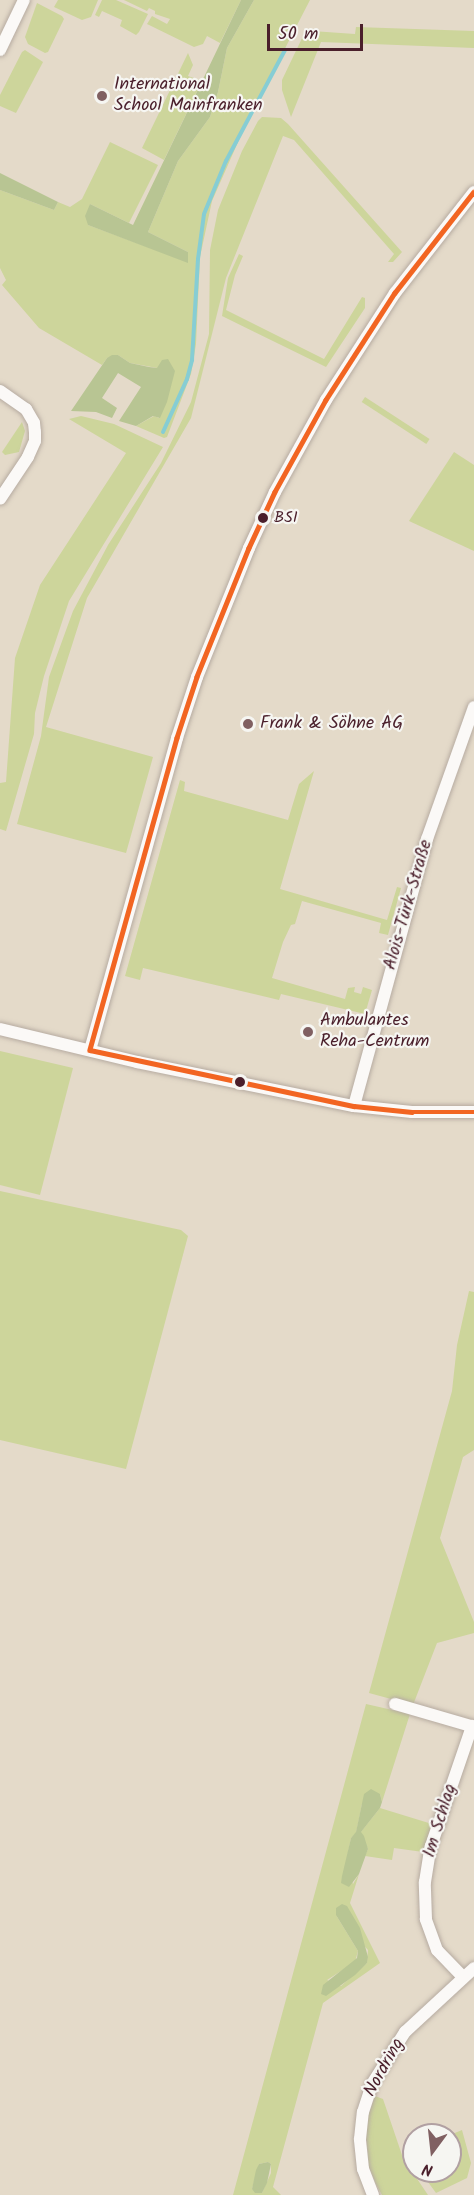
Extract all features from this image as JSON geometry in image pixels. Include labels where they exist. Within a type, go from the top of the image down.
[{"type":"street","points":[[0,50],[24,0]]},
{"type":"street","points":[[90,1050],[177,738],[201,666],[249,548],[301,442],[350,362],[418,261],[474,192]]},
{"type":"street","points":[[0,391],[31,415],[35,441],[28,457],[0,499]]},
{"type":"street","name":"Alois-Türk-Straße","points":[[354,1106],[427,839],[474,707]]},
{"type":"street","points":[[0,1029],[354,1106],[412,1112],[474,1112]]},
{"type":"street","points":[[395,1704],[473,1727]]},
{"type":"street","name":"Im Schlag","points":[[463,1977],[437,1950],[426,1919],[425,1882],[431,1846],[473,1727]]},
{"type":"street","name":"Nordring","points":[[373,2195],[363,2169],[360,2139],[363,2112],[372,2084],[405,2032],[474,1968]]},
{"type":"green space","points":[[58,0],[98,0],[91,17],[82,20],[54,7]]},
{"type":"green space","points":[[102,0],[116,0],[148,14],[139,32],[136,35],[120,26],[122,20],[102,11],[99,17],[95,15]]},
{"type":"green space","points":[[124,0],[241,0],[220,43],[207,36],[203,44],[194,47],[147,24],[152,16],[167,24],[170,19],[155,14],[155,11],[149,8],[147,11]]},
{"type":"green space","points":[[241,0],[254,0],[227,48],[210,117],[178,161],[148,232],[188,252],[188,263],[88,225],[85,216],[90,204],[133,225]]},
{"type":"green space","points":[[254,0],[310,0],[246,124],[212,201],[200,257],[196,344],[191,374],[167,437],[164,438],[136,426],[154,416],[159,418],[157,368],[130,363],[118,355],[107,358],[102,365],[39,328],[2,285],[6,280],[0,268],[0,190],[54,210],[58,202],[70,207],[82,199],[110,142],[158,165],[129,223],[90,204],[88,225],[188,262],[188,252],[148,232],[178,161],[210,117],[227,48]]},
{"type":"green space","points":[[37,3],[64,19],[48,52],[45,53],[28,44],[25,37]]},
{"type":"green space","points":[[356,27],[474,31],[474,48],[321,42],[291,117],[282,90],[282,80],[304,34],[312,31],[355,34]]},
{"type":"green space","points":[[25,50],[43,62],[16,113],[0,106],[0,95]]},
{"type":"green space","points":[[188,53],[193,65],[188,76],[202,81],[164,160],[142,148]]},
{"type":"green space","points":[[262,117],[281,118],[288,124],[402,252],[393,262],[388,262],[394,254],[294,140],[283,136],[226,278],[191,418],[87,598],[46,727],[153,757],[126,853],[17,824],[41,736],[49,677],[73,611],[108,545],[161,463],[191,402],[209,334],[210,250],[218,210],[242,151]]},
{"type":"green space","points":[[0,173],[58,202],[54,210],[0,190]]},
{"type":"green space","points":[[239,254],[243,256],[235,275],[226,310],[324,359],[362,297],[365,298],[365,308],[326,367],[222,316],[228,278]]},
{"type":"green space","points":[[118,355],[130,363],[157,368],[162,360],[168,359],[175,371],[167,402],[160,418],[153,416],[136,426],[119,421],[141,387],[118,373],[102,398],[117,408],[112,418],[96,412],[71,411],[107,358]]},
{"type":"green space","points":[[365,397],[430,439],[426,444],[362,402]]},
{"type":"green space","points":[[81,416],[114,424],[163,447],[69,601],[44,676],[35,713],[34,734],[6,831],[0,829],[0,783],[6,782],[15,658],[40,585],[126,453],[69,419]]},
{"type":"green space","points":[[22,422],[25,431],[19,452],[5,455],[2,452]]},
{"type":"green space","points":[[454,452],[474,465],[474,551],[409,521]]},
{"type":"green space","points":[[314,771],[280,889],[387,920],[397,887],[401,888],[388,935],[379,933],[381,923],[302,901],[295,924],[291,925],[283,942],[272,978],[345,999],[348,988],[355,987],[354,992],[361,994],[363,987],[372,990],[365,1014],[281,994],[279,1000],[143,968],[140,980],[125,976],[180,780],[185,782],[184,791],[288,820],[299,784]]},
{"type":"green space","points":[[0,1051],[73,1068],[40,1195],[0,1185]]},
{"type":"green space","points":[[0,1191],[181,1230],[188,1236],[126,1469],[0,1440]]},
{"type":"green space","points":[[469,1291],[474,1292],[474,1450],[463,1457],[440,1538],[474,1622],[474,1633],[437,1643],[413,1705],[369,1693],[452,1391],[457,1345]]},
{"type":"green space","points":[[366,1704],[410,1714],[382,1802],[380,1794],[362,1804],[356,1833],[351,1838],[346,1862],[353,1884],[359,1874],[350,1903],[380,1963],[323,2003],[273,2187],[281,2195],[233,2195]],"holes":[[[336,1915],[368,1950],[367,1963],[341,1986],[327,1980],[355,1962],[358,1951]],[[268,2162],[271,2164],[271,2173],[262,2193],[252,2189],[259,2164]]]},
{"type":"green space","points":[[371,1789],[380,1794],[382,1802],[380,1808],[361,1832],[368,1849],[359,1874],[349,1887],[341,1883],[342,1876],[351,1838],[356,1832],[364,1794]]},
{"type":"green space","points":[[380,1808],[432,1824],[423,1852],[394,1848],[392,1860],[365,1856],[368,1849],[360,1833]]},
{"type":"green space","points":[[342,1904],[347,1906],[360,1928],[368,1957],[367,1963],[355,1975],[326,1996],[321,1994],[323,1985],[357,1958],[358,1951],[336,1915],[336,1908]]},
{"type":"green space","points":[[375,2096],[383,2099],[402,2155],[402,2183],[420,2183],[428,2195],[382,2195],[369,2167],[367,2119]]},
{"type":"green space","points":[[462,2130],[471,2163],[467,2178],[462,2180]]},
{"type":"green space","points":[[268,2162],[271,2164],[267,2183],[262,2193],[255,2193],[252,2189],[256,2170],[259,2164]]},
{"type":"green space","points":[[429,2183],[457,2183],[436,2193]]},
{"type":"waterway","points":[[163,432],[187,379],[192,360],[198,259],[204,214],[226,161],[285,50]]},
{"type":"transit line","points":[[474,192],[395,293],[326,400],[275,492],[249,548],[197,677],[177,738],[90,1050],[354,1106],[412,1112],[474,1112]]},
{"type":"place","name":"International School Mainfranken","points":[[102,96]]},
{"type":"place","name":"BSI","points":[[263,518]]},
{"type":"place","name":"Frank & Söhne AG","points":[[248,724]]},
{"type":"place","name":"Ambulantes Reha-Centrum","points":[[308,1032]]}]
